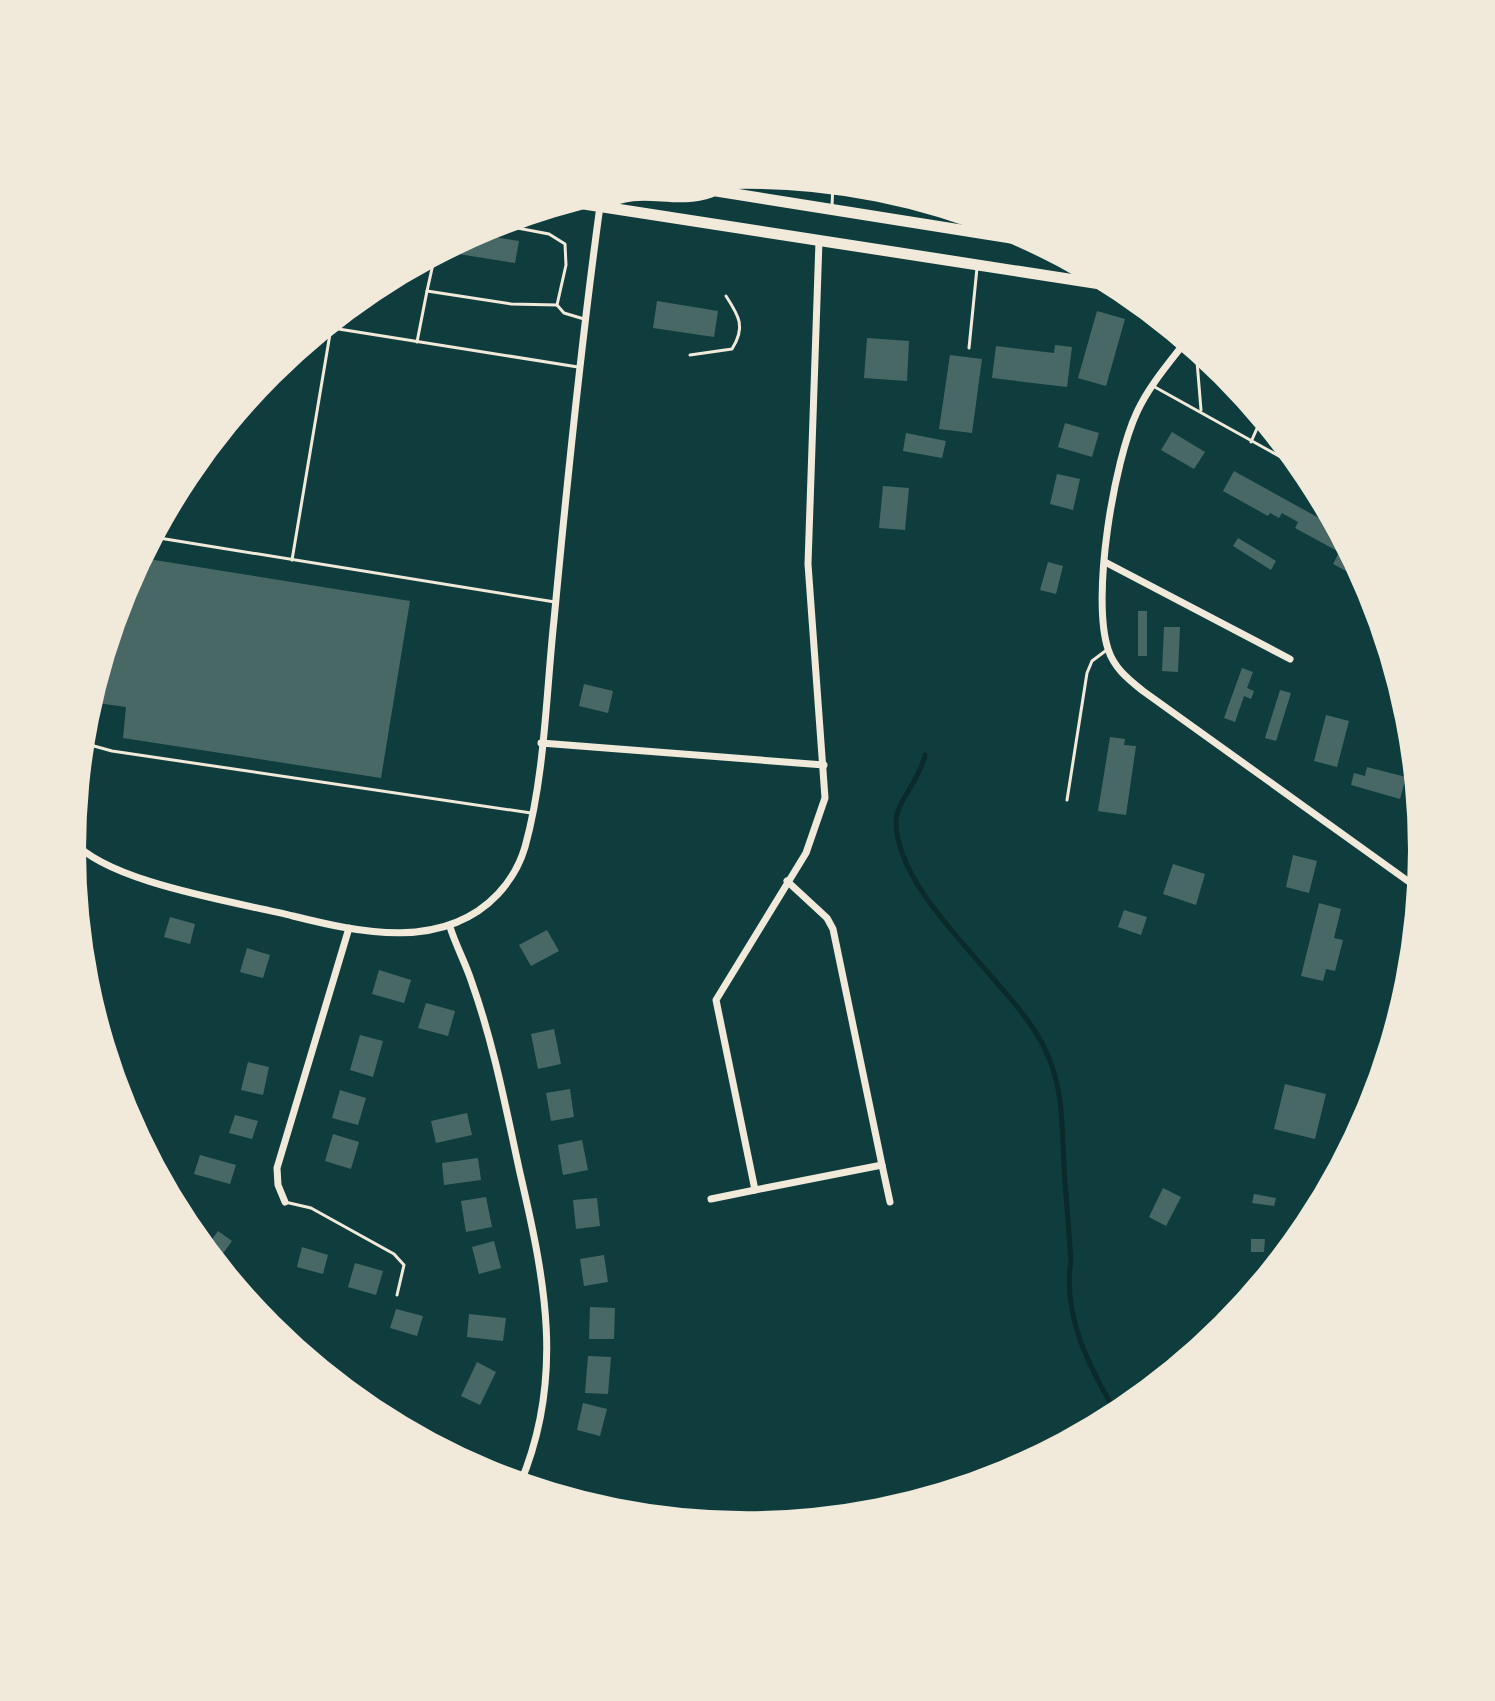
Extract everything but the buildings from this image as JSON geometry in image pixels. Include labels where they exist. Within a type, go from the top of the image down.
[{"type":"main road","points":[[708,190],[989,235]]},
{"type":"main road","points":[[658,195],[690,197],[715,191]]},
{"type":"main road","points":[[601,206],[1083,281]]},
{"type":"street","points":[[86,853],[123,873],[349,928],[418,933],[450,927],[489,902],[513,874],[525,848],[541,743],[578,367],[600,206]]},
{"type":"street","points":[[755,1190],[716,1000],[806,853],[823,812],[824,765],[808,564],[819,241]]},
{"type":"street","points":[[1180,350],[1137,412],[1116,476],[1105,562],[1105,634],[1114,664],[1143,691],[1408,881]]},
{"type":"street","points":[[1105,562],[1290,659]]},
{"type":"street","points":[[541,743],[824,765]]},
{"type":"street","points":[[787,881],[827,918],[833,929],[890,1202]]},
{"type":"street","points":[[450,927],[472,983],[498,1073],[535,1233],[547,1305],[548,1363],[523,1473]]},
{"type":"street","points":[[285,1202],[278,1185],[277,1168],[349,928]]},
{"type":"street","points":[[711,1199],[882,1165]]},
{"type":"lane","points":[[737,189],[737,195]]},
{"type":"lane","points":[[832,210],[833,195]]},
{"type":"lane","points":[[522,229],[558,238],[565,244],[566,265],[557,305]]},
{"type":"lane","points":[[969,348],[978,264]]},
{"type":"lane","points":[[417,342],[432,270]]},
{"type":"lane","points":[[427,291],[511,304],[557,305],[564,313],[584,319]]},
{"type":"lane","points":[[690,355],[732,349],[740,336],[741,321],[726,296]]},
{"type":"lane","points":[[342,328],[578,367]]},
{"type":"lane","points":[[292,560],[327,341]]},
{"type":"lane","points":[[1197,366],[1201,410]]},
{"type":"lane","points":[[1153,386],[1201,410],[1278,456]]},
{"type":"lane","points":[[1251,442],[1257,429]]},
{"type":"lane","points":[[165,539],[555,602]]},
{"type":"lane","points":[[1067,800],[1087,673],[1092,661],[1108,649]]},
{"type":"lane","points":[[95,746],[531,813]]},
{"type":"lane","points":[[285,1202],[311,1208],[394,1254],[404,1265],[397,1295]]},
{"type":"waterway","points":[[925,755],[897,814],[901,851],[915,881],[935,910],[1029,1023],[1052,1065],[1060,1098],[1071,1260],[1069,1281],[1074,1321],[1088,1360],[1111,1404]]}]
